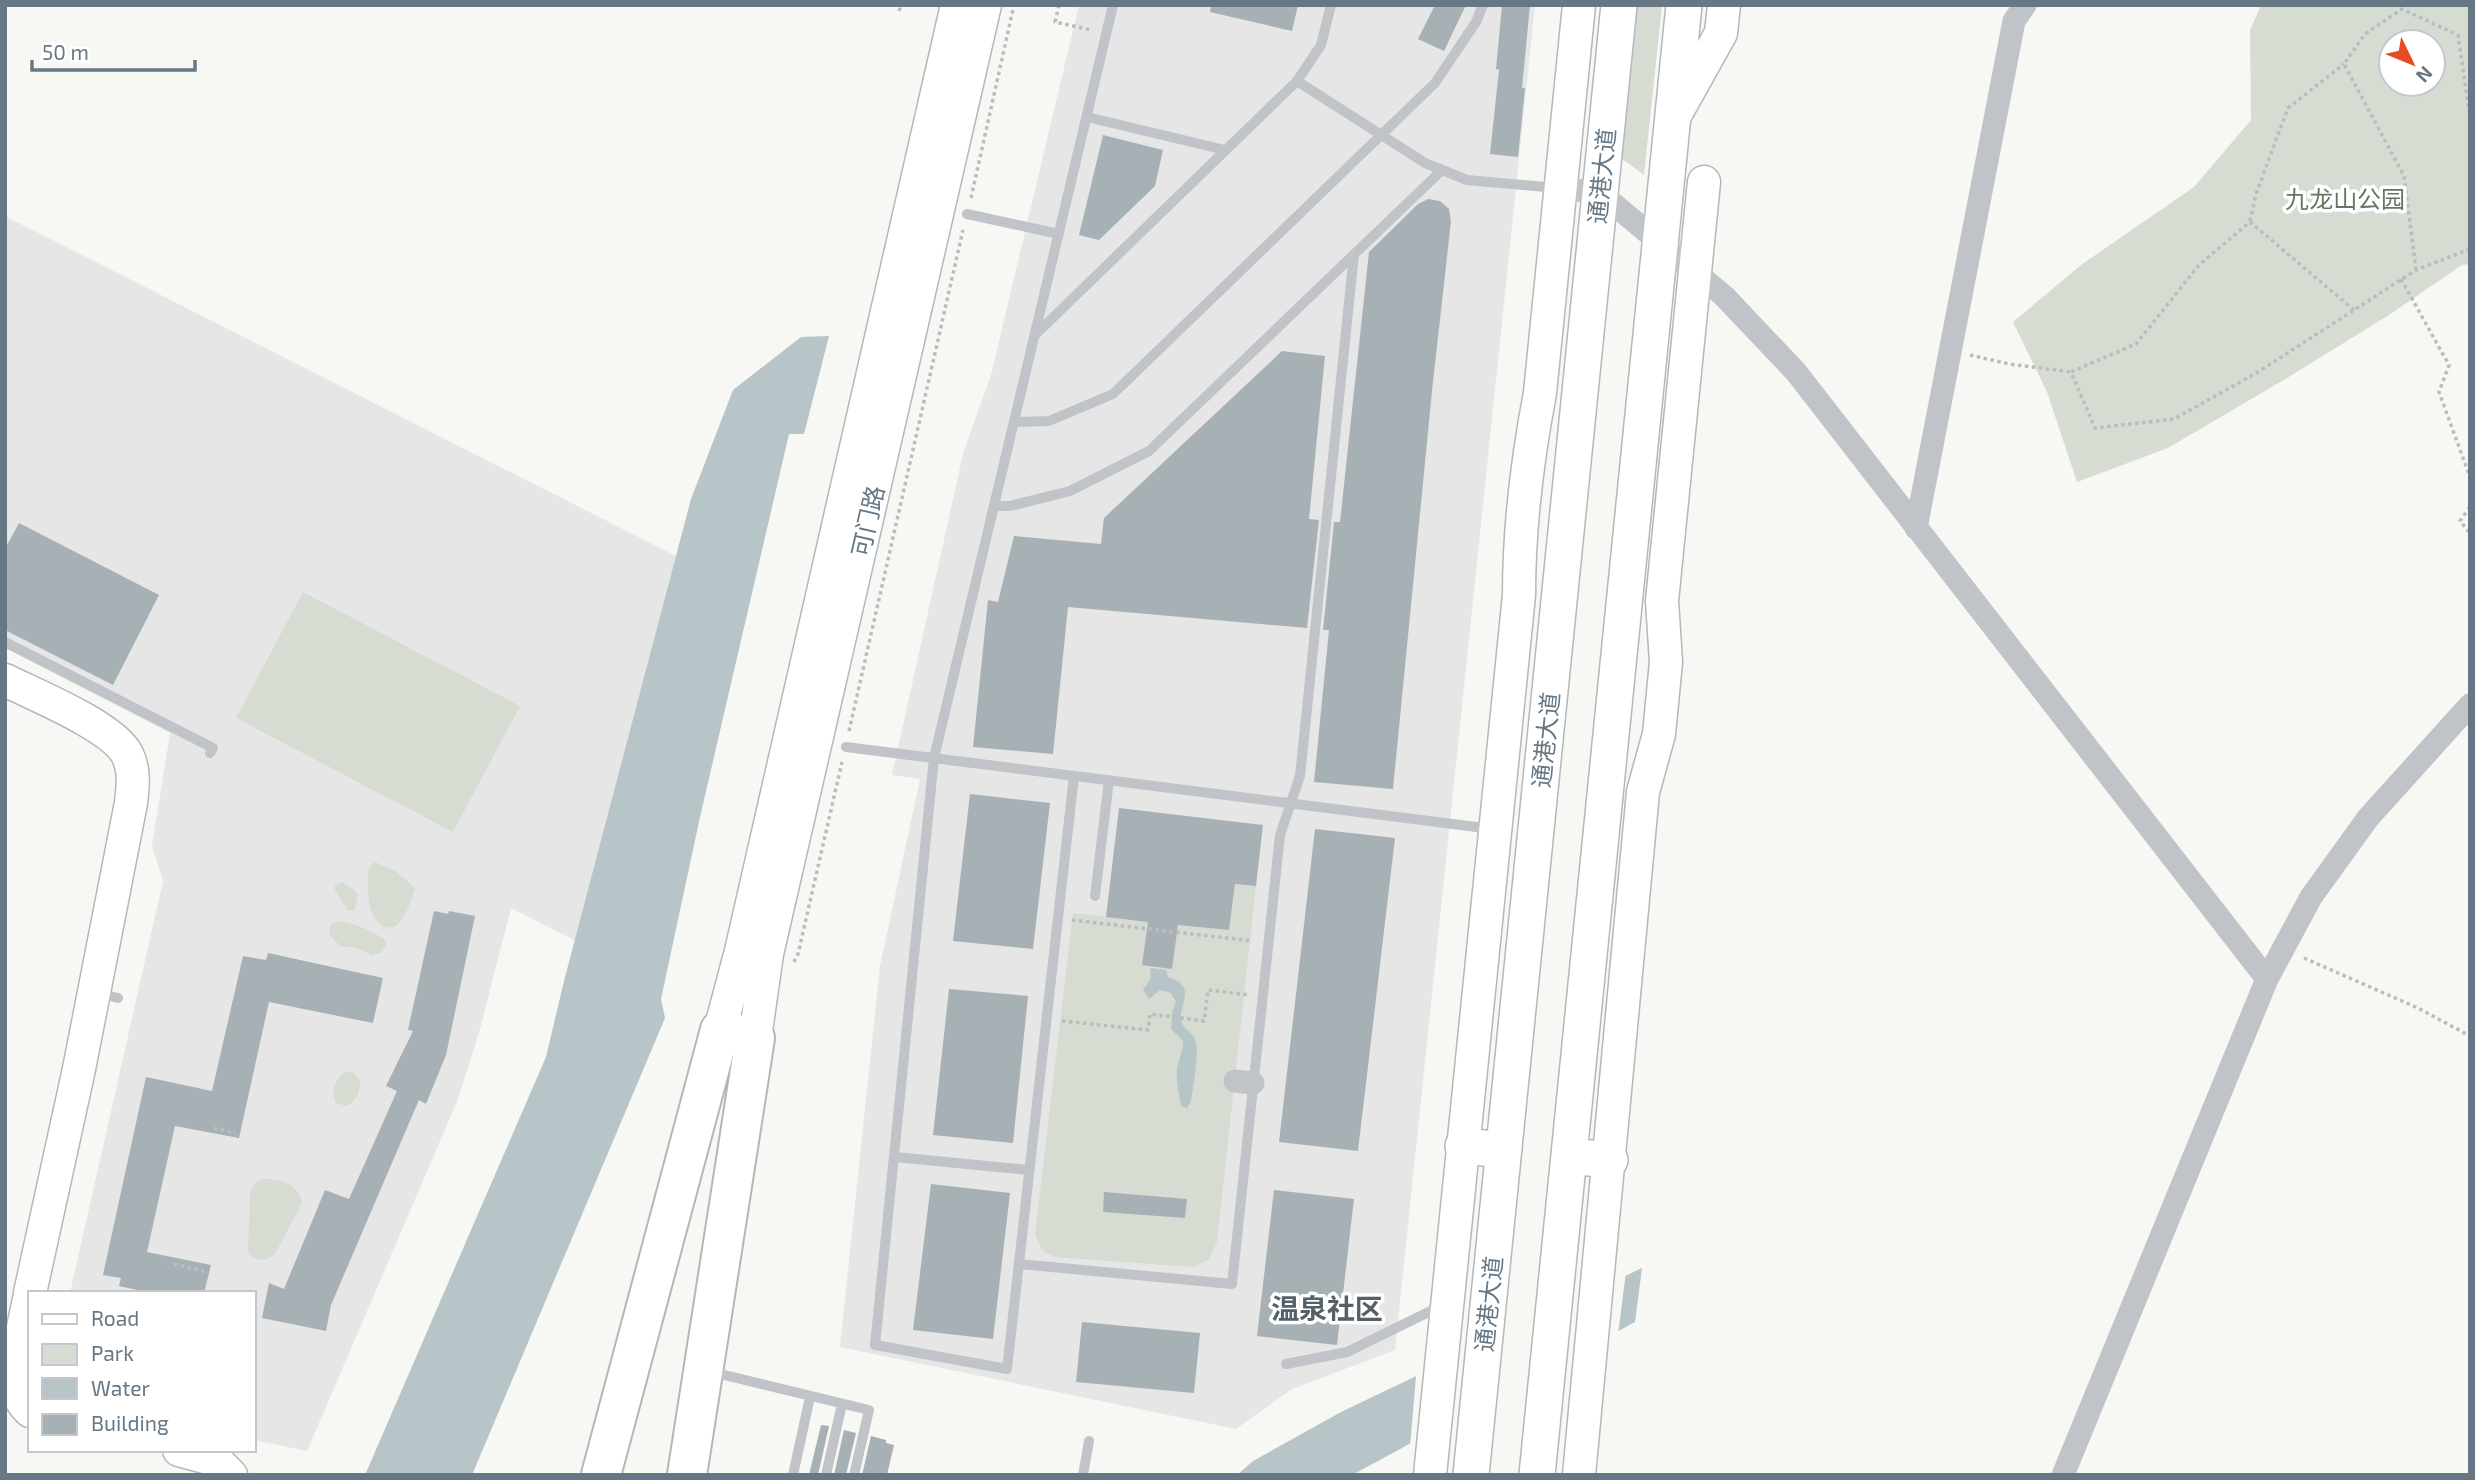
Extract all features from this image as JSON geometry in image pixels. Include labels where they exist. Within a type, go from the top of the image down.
[{"type":"highway","points":[[687,1475],[702,1369],[737,1034]]},
{"type":"highway","points":[[601,1475],[737,1034]]},
{"type":"main road","name":"通港大道","points":[[1471,1475],[1619,5]]},
{"type":"main road","points":[[1537,1475],[1684,5]]},
{"type":"main road","points":[[1463,1146],[1504,1150]]},
{"type":"main road","points":[[1569,1156],[1609,1160]]},
{"type":"street","name":"可门路","points":[[737,1034],[744,937],[957,5]]},
{"type":"street","name":"可门路","points":[[737,1034],[767,954],[985,5]]},
{"type":"street","points":[[1430,1475],[1519,595],[1519,539],[1529,450],[1540,393],[1579,5]]},
{"type":"street","points":[[1672,121],[1721,33],[1724,5]]},
{"type":"street","points":[[1916,528],[2014,21],[2025,5]]},
{"type":"street","points":[[1578,1475],[1643,792],[1659,734],[1666,662],[1662,601],[1704,182]]},
{"type":"street","points":[[1560,189],[1599,192],[1724,296],[1796,372],[2267,979]]},
{"type":"street","points":[[5,680],[101,729],[120,744],[131,764],[133,775],[106,995],[31,1291]]},
{"type":"street","points":[[2063,1475],[2267,979],[2311,897],[2368,818],[2470,705]]},
{"type":"street","points":[[28,1303],[14,1368],[16,1389],[20,1400],[28,1409]]},
{"type":"street","points":[[186,1452],[216,1460],[231,1475]]},
{"type":"lane","points":[[1074,776],[1007,1369],[875,1345],[934,758],[1113,5]]},
{"type":"lane","points":[[1035,336],[1297,81],[1321,45],[1331,5]]},
{"type":"lane","points":[[1014,422],[1049,421],[1114,394],[1435,83],[1476,22],[1483,5]]},
{"type":"lane","points":[[1297,81],[1441,171],[1467,180],[1560,189]]},
{"type":"lane","points":[[1087,117],[1225,150]]},
{"type":"lane","points":[[994,506],[1010,506],[1070,491],[1149,451],[1441,171]]},
{"type":"lane","points":[[967,214],[1059,234]]},
{"type":"lane","points":[[1019,1264],[1232,1284],[1244,1082],[1263,996],[1280,835],[1300,776],[1354,254]]},
{"type":"lane","points":[[5,642],[213,748],[210,753]]},
{"type":"lane","points":[[846,747],[1496,830]]},
{"type":"lane","points":[[1095,896],[1109,780]]},
{"type":"lane","points":[[895,1157],[1029,1170]]},
{"type":"lane","points":[[1286,1364],[1347,1352],[1448,1303]]},
{"type":"lane","points":[[702,1369],[869,1410],[854,1475]]},
{"type":"lane","points":[[793,1475],[810,1397]]},
{"type":"lane","points":[[826,1475],[842,1404]]},
{"type":"lane","points":[[1083,1475],[1089,1441]]},
{"type":"path","points":[[899,11],[901,5]]},
{"type":"path","points":[[1059,5],[1055,22],[1107,33]]},
{"type":"path","points":[[1950,351],[2008,364],[2071,372],[2136,344],[2199,265],[2250,222],[2256,194],[2288,108],[2344,64],[2365,34],[2402,9],[2458,35],[2470,117]]},
{"type":"path","points":[[2344,64],[2404,176],[2416,270]]},
{"type":"path","points":[[2250,222],[2354,310]]},
{"type":"path","points":[[2071,372],[2095,428],[2174,419],[2258,372],[2416,270],[2470,249]]},
{"type":"path","points":[[2401,279],[2449,365],[2439,392],[2470,477]]},
{"type":"path","points":[[2470,507],[2460,521],[2470,534]]},
{"type":"path","points":[[1058,919],[1269,943]]},
{"type":"path","points":[[2283,949],[2418,1008],[2470,1036]]},
{"type":"path","points":[[1046,1019],[1148,1030],[1150,1014],[1204,1021],[1208,990],[1263,996]]},
{"type":"path","points":[[214,1128],[235,1133]]},
{"type":"path","points":[[174,1264],[204,1271]]},
{"type":"shaded area","points":[[1079,5],[1535,5],[1395,1350],[1292,1389],[1236,1429],[840,1347],[880,966],[920,779],[892,775],[963,454],[991,375]]},
{"type":"shaded area","points":[[5,216],[676,556],[576,941],[511,908],[480,1029],[458,1099],[307,1451],[256,1440],[256,1291],[70,1291],[163,881],[152,846],[170,733],[5,648]]},
{"type":"green space","points":[[1637,5],[1662,5],[1644,175],[1621,158]]},
{"type":"green space","name":"九龙山公园","points":[[2261,5],[2470,5],[2470,264],[2462,265],[2389,315],[2168,448],[2077,482],[2047,392],[2013,322],[2081,265],[2194,187],[2251,120],[2250,30]]},
{"type":"green space","points":[[303,592],[520,706],[453,832],[236,718]]},
{"type":"green space","points":[[375,862],[395,871],[415,888],[404,917],[389,928],[377,921],[370,908],[368,869]]},
{"type":"green space","points":[[342,882],[358,895],[355,910],[348,911],[335,890],[335,885]]},
{"type":"green space","points":[[1235,884],[1256,886],[1217,1242],[1209,1259],[1193,1267],[1054,1257],[1041,1249],[1035,1234],[1073,913],[1229,930]]},
{"type":"green space","points":[[340,921],[365,928],[382,938],[387,942],[382,952],[372,955],[357,948],[340,946],[329,934],[331,924]]},
{"type":"green space","points":[[344,1072],[353,1072],[360,1080],[358,1095],[346,1106],[336,1103],[333,1094],[336,1083]]},
{"type":"green space","points":[[261,1179],[288,1184],[297,1191],[302,1203],[275,1254],[265,1260],[253,1258],[248,1252],[250,1193]]},
{"type":"water","points":[[829,336],[804,434],[789,434],[700,817],[661,999],[665,1018],[472,1475],[365,1475],[546,1057],[691,499],[733,390],[801,337]]},
{"type":"water","points":[[1150,968],[1166,970],[1168,977],[1178,981],[1185,991],[1182,1023],[1194,1038],[1197,1053],[1191,1101],[1187,1108],[1181,1106],[1177,1079],[1183,1041],[1171,1029],[1176,1002],[1171,993],[1160,990],[1149,999],[1143,990],[1151,978]]},
{"type":"water","points":[[1642,1268],[1635,1322],[1352,1475],[1237,1475],[1253,1461],[1341,1412]]},
{"type":"pier","points":[[1626,1272],[1618,1335],[1410,1447],[1416,1376],[1507,1328]]},
{"type":"building","points":[[1211,5],[1298,5],[1292,31],[1210,12]]},
{"type":"building","points":[[1435,5],[1466,5],[1444,51],[1418,39]]},
{"type":"building","points":[[1502,5],[1530,5],[1518,157],[1490,154],[1499,70],[1496,69]]},
{"type":"building","points":[[1103,135],[1163,150],[1155,186],[1099,240],[1079,235]]},
{"type":"building","points":[[1428,199],[1440,201],[1449,209],[1451,221],[1393,789],[1314,782],[1329,630],[1323,630],[1334,522],[1340,522],[1369,252],[1418,204]]},
{"type":"building","points":[[1282,351],[1325,356],[1309,519],[1319,520],[1307,628],[1068,607],[1053,754],[973,747],[988,600],[998,602],[1014,536],[1101,544],[1104,518]]},
{"type":"building","points":[[19,523],[159,595],[113,685],[5,630],[5,549]]},
{"type":"building","points":[[970,794],[1050,803],[1033,949],[953,941]]},
{"type":"building","points":[[1119,808],[1263,825],[1256,886],[1235,884],[1229,930],[1178,925],[1172,969],[1142,965],[1148,922],[1106,917]]},
{"type":"building","points":[[1315,829],[1395,838],[1358,1151],[1279,1142]]},
{"type":"building","points":[[434,911],[475,916],[446,1055],[426,1104],[419,1100],[331,1305],[326,1331],[262,1318],[269,1283],[284,1289],[325,1190],[349,1199],[397,1091],[386,1086],[413,1031],[408,1030]]},
{"type":"building","points":[[268,953],[383,978],[373,1023],[269,1002],[239,1138],[175,1126],[147,1252],[211,1265],[204,1291],[142,1291],[119,1286],[121,1278],[103,1275],[146,1077],[212,1091],[243,956],[266,960]]},
{"type":"building","points":[[949,989],[1028,996],[1013,1143],[933,1135]]},
{"type":"building","points":[[931,1184],[1010,1193],[993,1339],[913,1330]]},
{"type":"building","points":[[1274,1190],[1354,1199],[1337,1345],[1257,1336]]},
{"type":"building","points":[[1104,1192],[1187,1199],[1185,1218],[1103,1212]]},
{"type":"building","points":[[1082,1322],[1200,1333],[1194,1393],[1076,1382]]},
{"type":"building","points":[[821,1425],[829,1426],[818,1475],[809,1475]]},
{"type":"building","points":[[844,1430],[856,1433],[846,1475],[834,1475]]},
{"type":"building","points":[[871,1436],[894,1445],[887,1475],[862,1475]]},
{"type":"district","name":"温泉社区","points":[[1327,1308]]}]
